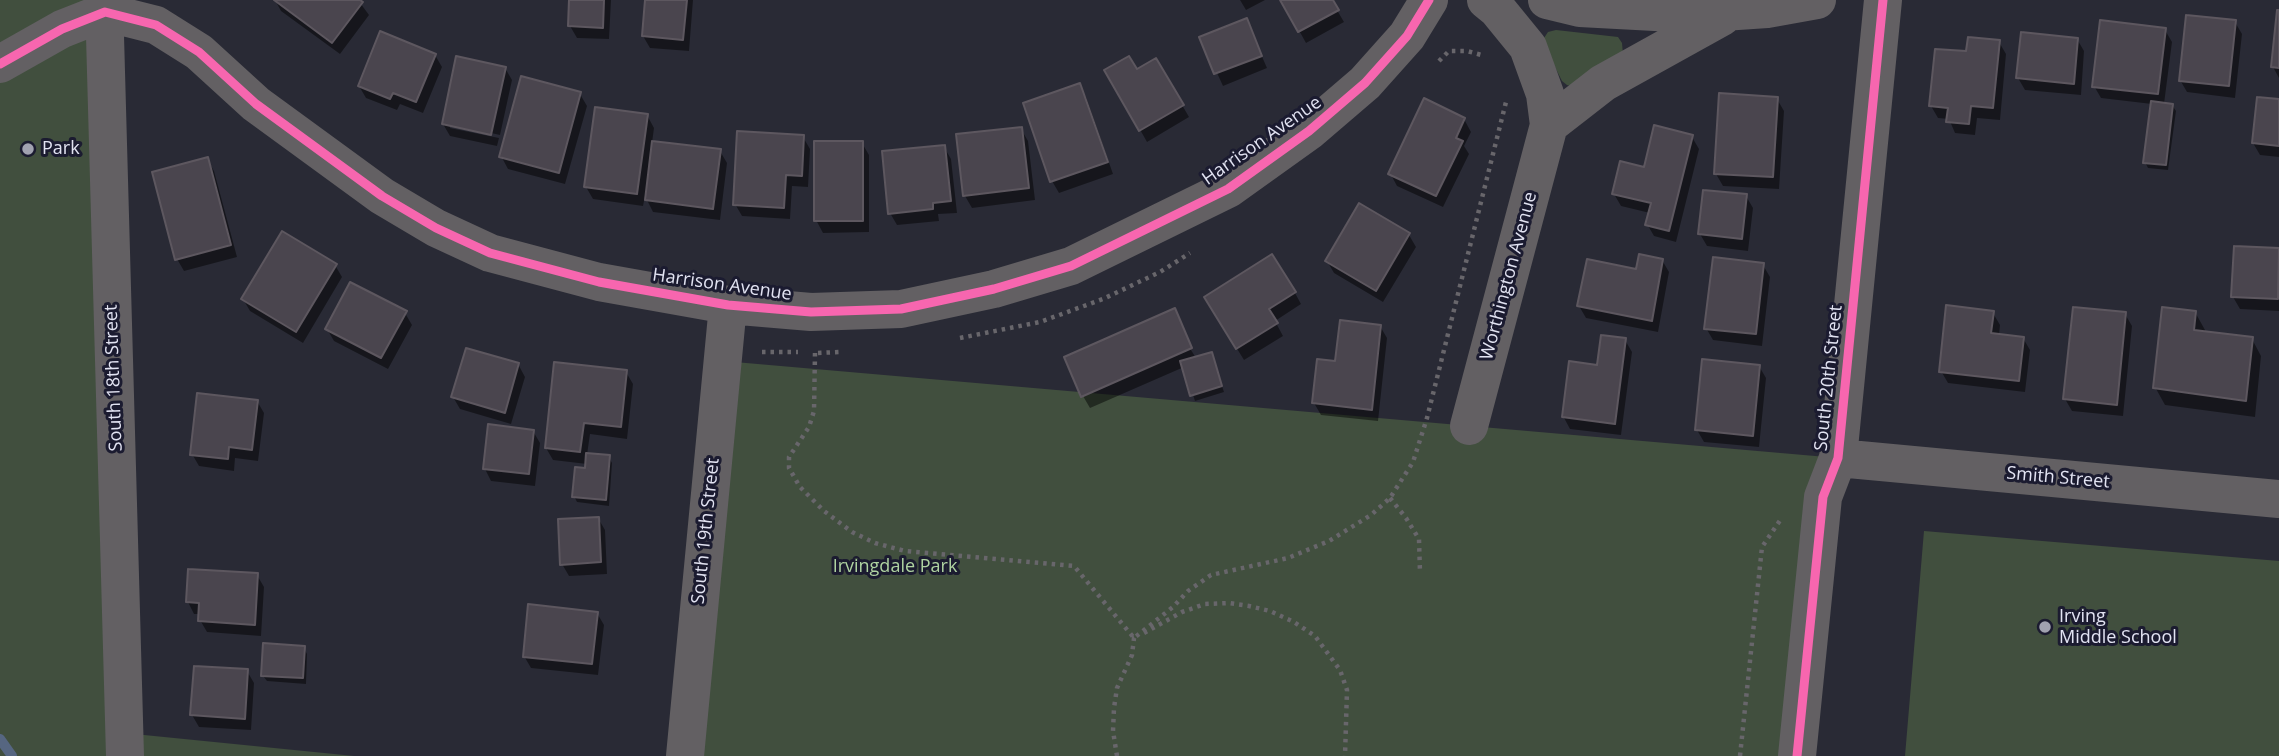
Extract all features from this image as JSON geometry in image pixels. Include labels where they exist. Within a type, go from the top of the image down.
[{"type":"street","name":"Harrison Avenue","points":[[104,6],[156,25],[200,52],[256,104],[382,196],[436,228],[490,253],[587,279],[728,305],[811,312],[901,309],[993,289],[1071,266],[1228,189],[1309,131],[1365,83],[1407,36],[1429,0]]},
{"type":"street","name":"Worthington Avenue","points":[[1469,426],[1549,125],[1545,94],[1528,47],[1497,9],[1486,0]]},
{"type":"street","points":[[1547,0],[1580,8],[1693,14],[1767,9],[1817,0]]},
{"type":"street","name":"South 20th Street","points":[[1797,756],[1823,497],[1838,458],[1883,0]]},
{"type":"street","points":[[0,64],[104,6]]},
{"type":"street","name":"South 18th Street","points":[[104,6],[125,756]]},
{"type":"street","points":[[1549,125],[1603,83],[1732,11]]},
{"type":"street","name":"South 19th Street","points":[[685,756],[728,305]]},
{"type":"street","name":"Smith Street","points":[[1838,458],[2279,499]]},
{"type":"path","points":[[1449,51],[1466,51],[1490,58]]},
{"type":"path","points":[[1117,756],[1113,731],[1114,708],[1117,688],[1132,655],[1134,638],[1173,607],[1188,591],[1211,575],[1289,558],[1329,541],[1371,514],[1390,498],[1413,462],[1427,418],[1507,97]]},
{"type":"path","points":[[815,353],[814,411],[809,428],[789,457],[789,468],[800,487],[824,511],[852,532],[875,543],[905,551],[1074,566],[1134,638]]},
{"type":"path","points":[[1390,498],[1419,539],[1420,573]]},
{"type":"path","points":[[1740,756],[1762,548],[1783,516]]},
{"type":"path","points":[[1134,638],[1182,612],[1205,604],[1249,606],[1270,611],[1294,622],[1315,636],[1340,670],[1347,690],[1345,756]]},
{"type":"green space","points":[[0,0],[104,0],[124,733],[354,756],[0,756]]},
{"type":"green space","points":[[1556,30],[1618,37],[1622,43],[1623,55],[1575,87],[1567,85],[1562,81],[1542,41],[1548,32]]},
{"type":"green space","name":"Irvingdale Park","points":[[723,361],[1838,458],[1797,756],[685,756]]},
{"type":"green space","points":[[1924,531],[2279,561],[2279,756],[1905,756]]},
{"type":"building","points":[[274,0],[360,0],[363,2],[332,43]]},
{"type":"building","points":[[569,0],[604,0],[603,28],[568,26]]},
{"type":"building","points":[[645,0],[687,0],[683,40],[642,36]]},
{"type":"building","points":[[1280,0],[1333,0],[1339,10],[1298,32]]},
{"type":"building","points":[[2279,10],[2279,68],[2271,67]]},
{"type":"building","points":[[2186,15],[2236,20],[2229,86],[2179,81]]},
{"type":"building","points":[[1247,18],[1262,56],[1214,74],[1199,37]]},
{"type":"building","points":[[2100,20],[2166,28],[2158,94],[2092,87]]},
{"type":"building","points":[[380,31],[436,54],[416,102],[393,93],[390,99],[358,86]]},
{"type":"building","points":[[2021,32],[2078,38],[2074,84],[2016,78]]},
{"type":"building","points":[[1968,37],[2000,40],[1993,108],[1971,106],[1969,124],[1946,122],[1948,108],[1929,106],[1935,49],[1966,51]]},
{"type":"building","points":[[456,56],[506,67],[491,135],[442,124]]},
{"type":"building","points":[[1129,56],[1137,69],[1156,58],[1184,105],[1139,131],[1104,70]]},
{"type":"building","points":[[521,76],[581,92],[559,173],[499,157]]},
{"type":"building","points":[[1080,83],[1108,162],[1050,182],[1023,103]]},
{"type":"building","points":[[1719,93],[1778,97],[1773,177],[1714,174]]},
{"type":"building","points":[[2257,97],[2279,99],[2279,146],[2252,143]]},
{"type":"building","points":[[1424,98],[1465,118],[1456,138],[1463,141],[1436,196],[1388,174]]},
{"type":"building","points":[[2151,101],[2173,104],[2166,165],[2143,163]]},
{"type":"building","points":[[595,107],[648,114],[637,194],[584,187]]},
{"type":"building","points":[[1654,125],[1693,135],[1669,231],[1645,225],[1651,203],[1612,194],[1620,161],[1644,167]]},
{"type":"building","points":[[1022,127],[1029,188],[963,196],[956,134]]},
{"type":"building","points":[[737,131],[804,135],[802,176],[786,175],[784,208],[733,205]]},
{"type":"building","points":[[652,141],[721,149],[713,209],[645,200]]},
{"type":"building","points":[[814,141],[863,141],[863,221],[814,221]]},
{"type":"building","points":[[945,145],[951,201],[933,203],[933,209],[888,214],[882,151]]},
{"type":"building","points":[[208,157],[231,245],[175,260],[152,172]]},
{"type":"building","points":[[1703,190],[1747,194],[1742,239],[1698,234]]},
{"type":"building","points":[[1359,203],[1410,233],[1376,291],[1325,261]]},
{"type":"building","points":[[282,231],[337,264],[296,332],[241,299]]},
{"type":"building","points":[[2234,246],[2279,248],[2278,299],[2231,297]]},
{"type":"building","points":[[1272,254],[1296,292],[1269,309],[1278,323],[1236,349],[1204,297]]},
{"type":"building","points":[[1639,254],[1663,259],[1652,321],[1577,306],[1587,259],[1636,269]]},
{"type":"building","points":[[1713,257],[1764,263],[1756,334],[1704,329]]},
{"type":"building","points":[[350,282],[407,311],[381,358],[325,329]]},
{"type":"building","points":[[1946,305],[1994,311],[1991,333],[2024,337],[2019,381],[1939,372]]},
{"type":"building","points":[[2073,307],[2126,312],[2117,405],[2063,399]]},
{"type":"building","points":[[2162,307],[2196,311],[2194,330],[2253,337],[2246,401],[2153,388]]},
{"type":"building","points":[[1175,308],[1192,348],[1081,397],[1064,357]]},
{"type":"building","points":[[1340,320],[1381,325],[1372,410],[1312,403],[1317,359],[1335,361]]},
{"type":"building","points":[[1601,335],[1626,338],[1615,424],[1562,417],[1569,361],[1597,365]]},
{"type":"building","points":[[466,348],[519,363],[505,413],[451,397]]},
{"type":"building","points":[[1212,352],[1222,386],[1190,396],[1180,361]]},
{"type":"building","points":[[1702,359],[1760,365],[1753,436],[1695,430]]},
{"type":"building","points":[[554,362],[627,370],[621,427],[584,423],[580,452],[545,448]]},
{"type":"building","points":[[197,393],[258,400],[252,450],[229,447],[228,459],[190,455]]},
{"type":"building","points":[[488,424],[534,430],[529,474],[483,469]]},
{"type":"building","points":[[586,453],[610,455],[606,500],[572,497],[575,467],[585,468]]},
{"type":"building","points":[[599,517],[601,562],[560,565],[558,519]]},
{"type":"building","points":[[188,569],[258,573],[255,625],[198,621],[199,603],[186,602]]},
{"type":"building","points":[[528,604],[598,612],[592,664],[523,657]]},
{"type":"building","points":[[263,643],[305,646],[303,678],[261,676]]},
{"type":"building","points":[[194,666],[248,669],[245,719],[190,715]]},
{"type":"waterway","points":[[0,739],[12,756]]},
{"type":"cycle path","points":[[0,64],[62,29],[105,12],[156,25],[199,52],[256,104],[382,196],[436,228],[490,253],[599,282],[728,305],[811,312],[901,309],[994,289],[1071,266],[1228,189],[1309,131],[1365,83],[1407,36],[1429,0]]},
{"type":"cycle path","points":[[1797,756],[1823,497],[1838,458],[1883,0]]},
{"type":"place","name":"Park","points":[[28,149]]},
{"type":"place","name":"Irving Middle School","points":[[2045,627]]}]
